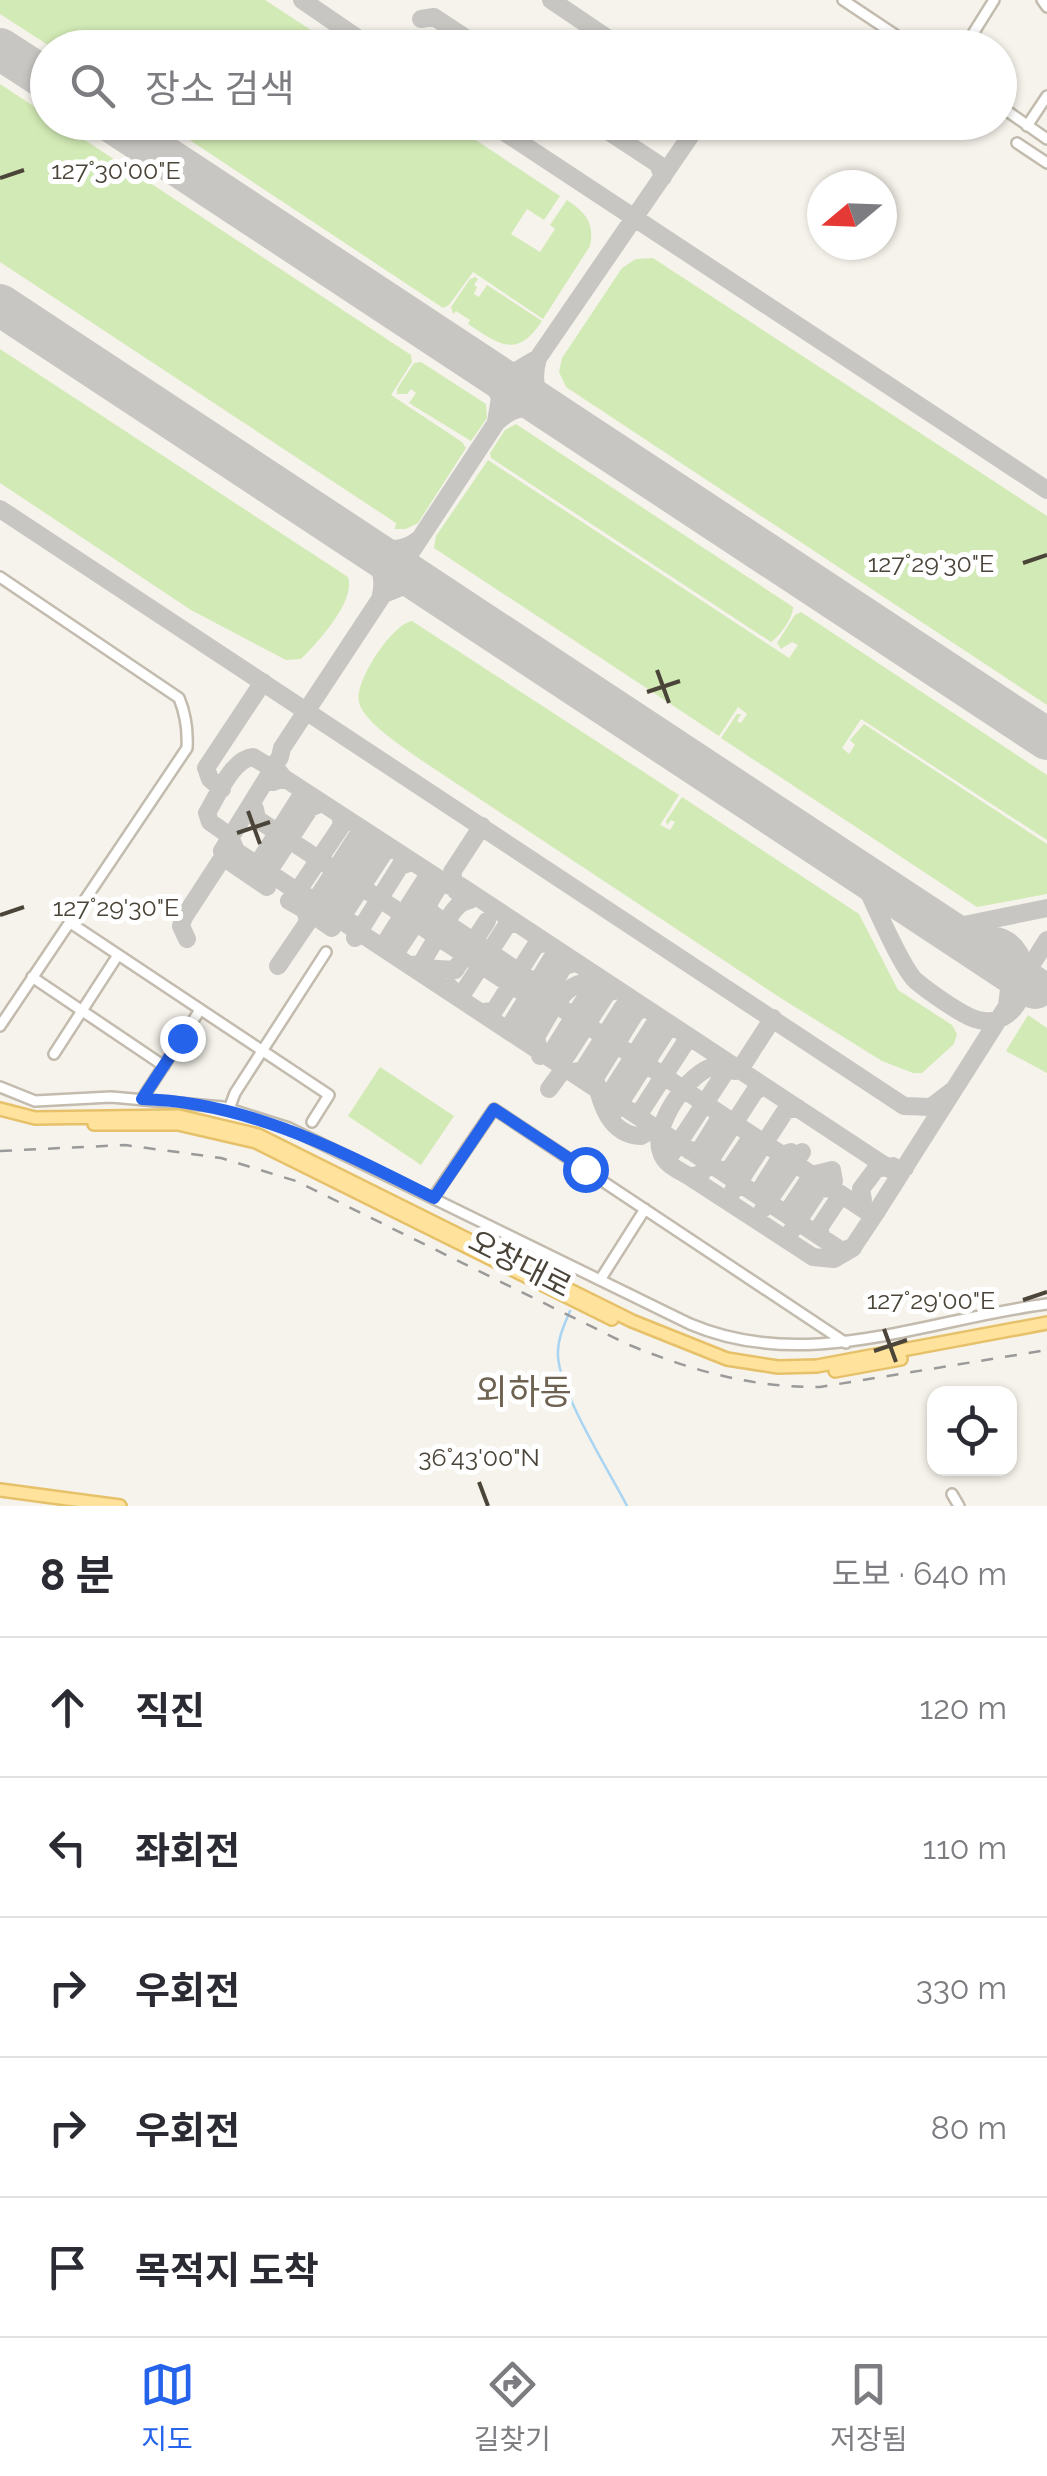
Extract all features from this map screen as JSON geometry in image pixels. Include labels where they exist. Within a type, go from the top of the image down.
[{"type":"main road","name":"오창대로","points":[[0,1112],[35,1118],[178,1116],[258,1134],[588,1303],[708,1354],[778,1366],[834,1364],[1047,1326]]},
{"type":"main road","points":[[0,1490],[120,1506]]},
{"type":"street","points":[[843,0],[887,30]]},
{"type":"street","points":[[975,30],[994,0]]},
{"type":"street","points":[[1042,0],[1047,6]]},
{"type":"street","points":[[1027,126],[1047,96]]},
{"type":"street","points":[[1017,119],[1047,139]]},
{"type":"street","points":[[1017,142],[1047,162]]},
{"type":"street","points":[[0,577],[179,698],[186,713],[187,748],[0,1026]]},
{"type":"street","points":[[69,922],[329,1095],[312,1122]]},
{"type":"street","points":[[229,1109],[235,1093],[326,952]]},
{"type":"street","points":[[54,1054],[118,955]]},
{"type":"street","points":[[32,977],[164,1066]]},
{"type":"street","points":[[142,1099],[200,1010]]},
{"type":"street","points":[[0,1088],[34,1101],[111,1097],[229,1109],[289,1128],[715,1335],[743,1342],[799,1346],[846,1342],[1047,1304]]},
{"type":"street","points":[[434,1198],[494,1109],[846,1342]]},
{"type":"street","points":[[600,1280],[646,1209]]},
{"type":"street","points":[[952,1494],[959,1506]]},
{"type":"green space","points":[[0,0],[265,0],[311,30],[30,30],[30,33],[0,14]]},
{"type":"green space","points":[[0,84],[30,104],[30,140],[85,140],[411,355],[412,362],[391,395],[466,448],[418,523],[395,529],[396,523],[0,262]]},
{"type":"green space","points":[[190,140],[476,140],[560,196],[544,220],[527,209],[511,234],[540,252],[555,229],[550,225],[567,200],[587,219],[590,246],[543,319],[473,272],[443,308]]},
{"type":"green space","points":[[653,258],[1047,516],[1047,705],[566,387],[559,372],[562,358],[622,268],[636,259]]},
{"type":"green space","points":[[475,277],[478,279],[474,294],[479,297],[487,285],[542,321],[533,333],[508,345],[468,324],[470,320],[456,311],[453,314],[451,307]]},
{"type":"green space","points":[[0,349],[348,577],[349,587],[341,609],[301,659],[286,660],[191,610],[0,483]]},
{"type":"green space","points":[[421,362],[486,404],[487,418],[471,441],[409,403],[416,393],[411,389],[407,394],[397,394],[414,363]]},
{"type":"green space","points":[[516,424],[793,607],[782,631],[771,642],[491,458],[490,453],[505,430]]},
{"type":"green space","points":[[488,460],[789,658],[798,645],[792,642],[781,649],[777,643],[801,612],[1047,775],[1047,840],[861,719],[842,748],[849,754],[855,745],[850,740],[864,724],[1047,844],[1047,894],[977,907],[721,738],[737,714],[741,714],[737,721],[741,723],[747,714],[738,707],[719,736],[434,548],[436,536]]},
{"type":"green space","points":[[412,621],[679,795],[660,825],[670,830],[675,822],[671,820],[667,825],[666,821],[682,797],[859,914],[898,990],[952,1025],[957,1034],[954,1044],[922,1073],[882,1061],[779,997],[386,734],[362,710],[359,693],[368,668],[385,643]]},
{"type":"green space","points":[[1028,1015],[1047,1028],[1047,1073],[1006,1051]]},
{"type":"green space","points":[[380,1067],[454,1116],[421,1165],[348,1116]]},
{"type":"waterway","points":[[570,1311],[559,1344],[561,1372],[576,1410],[627,1506]]},
{"type":"taxiway","points":[[302,0],[346,30]]},
{"type":"taxiway","points":[[551,0],[595,30]]},
{"type":"taxiway","points":[[421,19],[434,17],[454,30]]},
{"type":"taxiway","points":[[516,140],[1047,490]]},
{"type":"taxiway","points":[[621,140],[658,164],[663,177]]},
{"type":"taxiway","points":[[487,370],[516,371],[538,358],[688,140]]},
{"type":"taxiway","points":[[538,358],[536,387],[551,412]]},
{"type":"taxiway","points":[[487,370],[500,398],[496,422]]},
{"type":"taxiway","points":[[267,887],[229,861],[222,851],[282,748],[496,423],[524,408],[555,415]]},
{"type":"taxiway","points":[[0,509],[904,1106],[931,1107],[952,1091]]},
{"type":"taxiway","points":[[364,544],[393,549],[419,539]]},
{"type":"taxiway","points":[[362,543],[379,566],[381,595]]},
{"type":"taxiway","points":[[386,593],[409,584],[431,589]]},
{"type":"taxiway","points":[[222,789],[210,779],[206,768],[263,682]]},
{"type":"taxiway","points":[[284,778],[273,782],[276,763],[268,766],[253,757],[238,764],[226,779],[207,813],[210,822],[230,836],[236,851],[842,1251],[853,1247],[877,1211]]},
{"type":"taxiway","points":[[278,771],[450,886],[459,885],[893,1171],[905,1168]]},
{"type":"taxiway","points":[[262,857],[299,799]]},
{"type":"taxiway","points":[[260,864],[262,869],[272,866],[310,808],[322,803]]},
{"type":"taxiway","points":[[255,809],[257,819],[519,990]]},
{"type":"taxiway","points":[[308,897],[302,894],[301,886],[342,825],[340,815]]},
{"type":"taxiway","points":[[456,891],[452,872],[482,826]]},
{"type":"taxiway","points":[[370,834],[372,845],[353,874],[344,875],[345,885],[326,914],[315,917],[314,903],[356,838],[370,834]]},
{"type":"taxiway","points":[[352,923],[346,923],[345,912],[385,851],[393,849]]},
{"type":"taxiway","points":[[187,939],[181,926],[184,917],[227,851]]},
{"type":"taxiway","points":[[355,938],[400,866],[413,862]]},
{"type":"taxiway","points":[[859,871],[894,947],[916,981],[975,1019],[990,1021],[1004,1017],[1014,1008],[1025,982],[1019,953],[1003,938],[951,932]]},
{"type":"taxiway","points":[[428,904],[399,948],[389,951],[387,940],[425,880],[436,877],[439,886],[428,904],[431,913],[543,988]]},
{"type":"taxiway","points":[[412,965],[421,964],[434,942],[444,940],[441,932],[449,917],[460,904],[470,900]]},
{"type":"taxiway","points":[[289,901],[305,910],[308,921],[316,917],[332,928]]},
{"type":"taxiway","points":[[935,922],[964,925],[1047,908]]},
{"type":"taxiway","points":[[278,966],[314,913]]},
{"type":"taxiway","points":[[422,968],[455,970],[487,921]]},
{"type":"taxiway","points":[[450,987],[463,993],[507,925],[517,923]]},
{"type":"taxiway","points":[[1025,975],[1047,940]]},
{"type":"taxiway","points":[[483,1012],[494,1011],[536,945],[546,943]]},
{"type":"taxiway","points":[[562,954],[552,958],[533,989],[869,1213],[877,1211],[1007,1006],[1010,981],[999,963]]},
{"type":"taxiway","points":[[540,987],[533,989],[513,1021],[516,1033],[524,1031],[564,966],[575,963]]},
{"type":"taxiway","points":[[543,1052],[553,1050],[593,986],[604,982]]},
{"type":"taxiway","points":[[540,1056],[536,1037],[562,996],[579,984],[602,986]]},
{"type":"taxiway","points":[[567,1055],[607,993],[617,990]]},
{"type":"taxiway","points":[[573,1072],[583,1070],[623,1007],[634,1001]]},
{"type":"taxiway","points":[[645,1008],[636,1012],[595,1078],[604,1108],[622,1130],[641,1136],[662,1124]]},
{"type":"taxiway","points":[[744,1063],[773,1018]]},
{"type":"taxiway","points":[[603,1092],[612,1090],[653,1026],[663,1020]]},
{"type":"taxiway","points":[[615,1111],[667,1030],[675,1028]]},
{"type":"taxiway","points":[[633,1112],[641,1111],[685,1043]]},
{"type":"taxiway","points":[[735,1071],[715,1066],[705,1070],[674,1101],[659,1141],[663,1157],[673,1167],[690,1177],[701,1174],[755,1091],[761,1088]]},
{"type":"taxiway","points":[[549,1089],[560,1074]]},
{"type":"taxiway","points":[[672,1153],[724,1074]]},
{"type":"taxiway","points":[[733,1191],[786,1110],[798,1108]]},
{"type":"taxiway","points":[[690,1151],[700,1150],[721,1116]]},
{"type":"taxiway","points":[[719,1170],[729,1170],[752,1136]]},
{"type":"taxiway","points":[[763,1200],[760,1190],[782,1155],[791,1152]]},
{"type":"taxiway","points":[[763,1209],[802,1152]]},
{"type":"taxiway","points":[[863,1200],[861,1189],[876,1169],[893,1166]]},
{"type":"taxiway","points":[[792,1219],[790,1208],[812,1175],[832,1170],[834,1181]]},
{"type":"taxiway","points":[[690,1177],[813,1257],[834,1259],[853,1248]]},
{"type":"taxiway","points":[[792,1230],[819,1189],[832,1188],[828,1183]]},
{"type":"taxiway","points":[[822,1238],[819,1228],[841,1195]]},
{"type":"runway","points":[[0,49],[30,68]]},
{"type":"runway","points":[[139,140],[1047,739]]},
{"type":"runway","points":[[0,305],[1035,988]]},
{"type":"railway","points":[[0,1151],[125,1145],[221,1158],[296,1181],[627,1344],[674,1362],[746,1381],[820,1387],[1047,1350]]},
{"type":"district","name":"외하동","points":[[524,1392]]},
{"type":"route","points":[[182,1038],[142,1099],[223,1108],[289,1128],[434,1198],[494,1109],[585,1169]]}]
